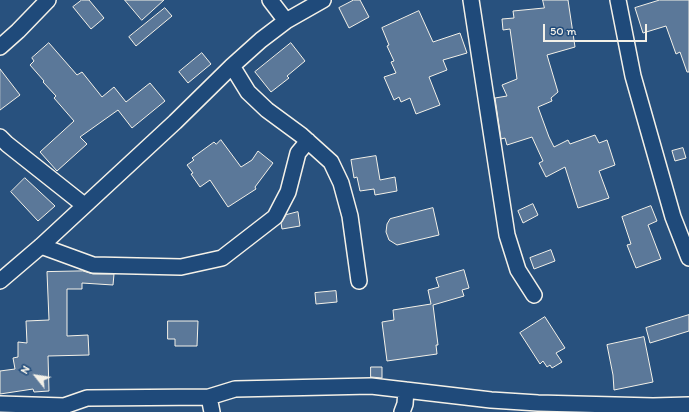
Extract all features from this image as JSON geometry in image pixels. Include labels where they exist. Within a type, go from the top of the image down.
[{"type":"street","points":[[0,47],[48,0]]},
{"type":"street","points":[[270,0],[286,21]]},
{"type":"street","points":[[0,281],[41,246],[261,40],[286,21],[323,0]]},
{"type":"street","points":[[471,0],[507,235],[518,270],[534,296]]},
{"type":"street","points":[[618,0],[633,76],[673,217],[689,258]]},
{"type":"street","points":[[232,66],[248,92],[267,110],[308,141],[331,162],[341,183],[350,216],[359,281]]},
{"type":"street","points":[[0,137],[84,205]]},
{"type":"street","points":[[41,246],[93,264],[181,267],[222,258],[275,217],[288,192],[298,152],[308,141]]},
{"type":"street","points":[[0,404],[63,409],[87,398],[209,397],[235,389],[371,386],[491,400],[537,408],[653,406],[684,407]]},
{"type":"street","points":[[402,412],[405,404],[406,390]]},
{"type":"street","points":[[209,397],[212,412]]},
{"type":"building","points":[[82,0],[89,0],[104,18],[91,29],[73,7]]},
{"type":"building","points":[[125,0],[164,0],[142,20]]},
{"type":"building","points":[[354,0],[360,0],[369,17],[349,28],[339,8]]},
{"type":"building","points":[[543,0],[568,0],[575,47],[547,55],[558,92],[551,98],[552,101],[538,107],[549,137],[554,147],[568,140],[570,144],[595,135],[599,143],[607,140],[615,165],[599,171],[609,198],[578,208],[565,167],[546,177],[539,163],[543,161],[532,137],[507,145],[505,138],[501,139],[495,98],[507,96],[502,85],[517,79],[510,29],[503,30],[502,19],[514,18],[513,11],[544,8]]},
{"type":"building","points":[[660,0],[689,0],[689,72],[687,72],[680,52],[676,54],[666,26],[643,33],[635,8]]},
{"type":"building","points":[[165,8],[172,16],[136,46],[129,37]]},
{"type":"building","points":[[419,11],[433,42],[460,33],[467,53],[443,60],[447,70],[429,77],[440,105],[416,114],[410,98],[401,102],[399,97],[394,100],[384,77],[396,73],[391,62],[394,61],[387,46],[389,45],[382,28]]},
{"type":"building","points":[[49,43],[77,75],[82,72],[102,97],[114,87],[126,102],[150,83],[165,101],[132,128],[118,110],[80,137],[87,144],[57,171],[40,152],[74,121],[54,98],[56,96],[30,65],[34,61],[32,58]]},
{"type":"building","points":[[291,43],[305,61],[287,76],[289,78],[271,92],[255,72]]},
{"type":"building","points":[[202,53],[211,64],[188,83],[179,72]]},
{"type":"building","points":[[0,69],[20,95],[0,110]]},
{"type":"building","points":[[221,140],[241,167],[252,160],[258,151],[273,163],[255,187],[256,189],[228,207],[210,180],[200,187],[187,165],[194,160],[192,158],[214,142],[216,144]]},
{"type":"building","points":[[683,148],[686,158],[675,161],[672,151]]},
{"type":"building","points":[[376,156],[380,180],[395,177],[397,191],[375,195],[374,189],[360,191],[357,177],[354,178],[351,160]]},
{"type":"building","points":[[25,178],[55,206],[38,221],[11,192]]},
{"type":"building","points":[[533,204],[538,215],[523,223],[518,211]]},
{"type":"building","points":[[651,206],[657,221],[648,225],[661,259],[636,268],[627,245],[631,244],[622,217]]},
{"type":"building","points":[[433,208],[439,235],[397,245],[389,240],[386,232],[387,224],[390,219]]},
{"type":"building","points":[[298,212],[300,226],[282,229],[281,223],[286,215]]},
{"type":"building","points":[[551,250],[555,261],[534,269],[530,258]]},
{"type":"building","points":[[464,270],[469,288],[462,290],[464,296],[433,305],[438,345],[436,345],[437,354],[387,361],[382,322],[394,320],[393,310],[431,304],[428,290],[439,287],[436,278]]},
{"type":"building","points":[[83,271],[93,274],[114,274],[113,285],[82,283],[82,289],[67,289],[67,336],[88,335],[89,355],[48,356],[49,391],[34,392],[33,389],[0,394],[0,371],[15,369],[13,358],[18,357],[18,342],[27,343],[26,321],[49,320],[47,272]]},
{"type":"building","points":[[336,291],[337,302],[316,304],[315,293]]},
{"type":"building","points":[[689,315],[689,331],[650,343],[646,328]]},
{"type":"building","points":[[545,317],[565,348],[556,353],[562,362],[552,368],[550,365],[547,367],[543,361],[540,364],[520,333]]},
{"type":"building","points":[[168,321],[198,321],[197,346],[175,346],[175,339],[168,339]]},
{"type":"building","points":[[644,337],[653,382],[614,390],[613,375],[607,345]]},
{"type":"building","points":[[371,367],[382,367],[382,378],[371,377]]}]
